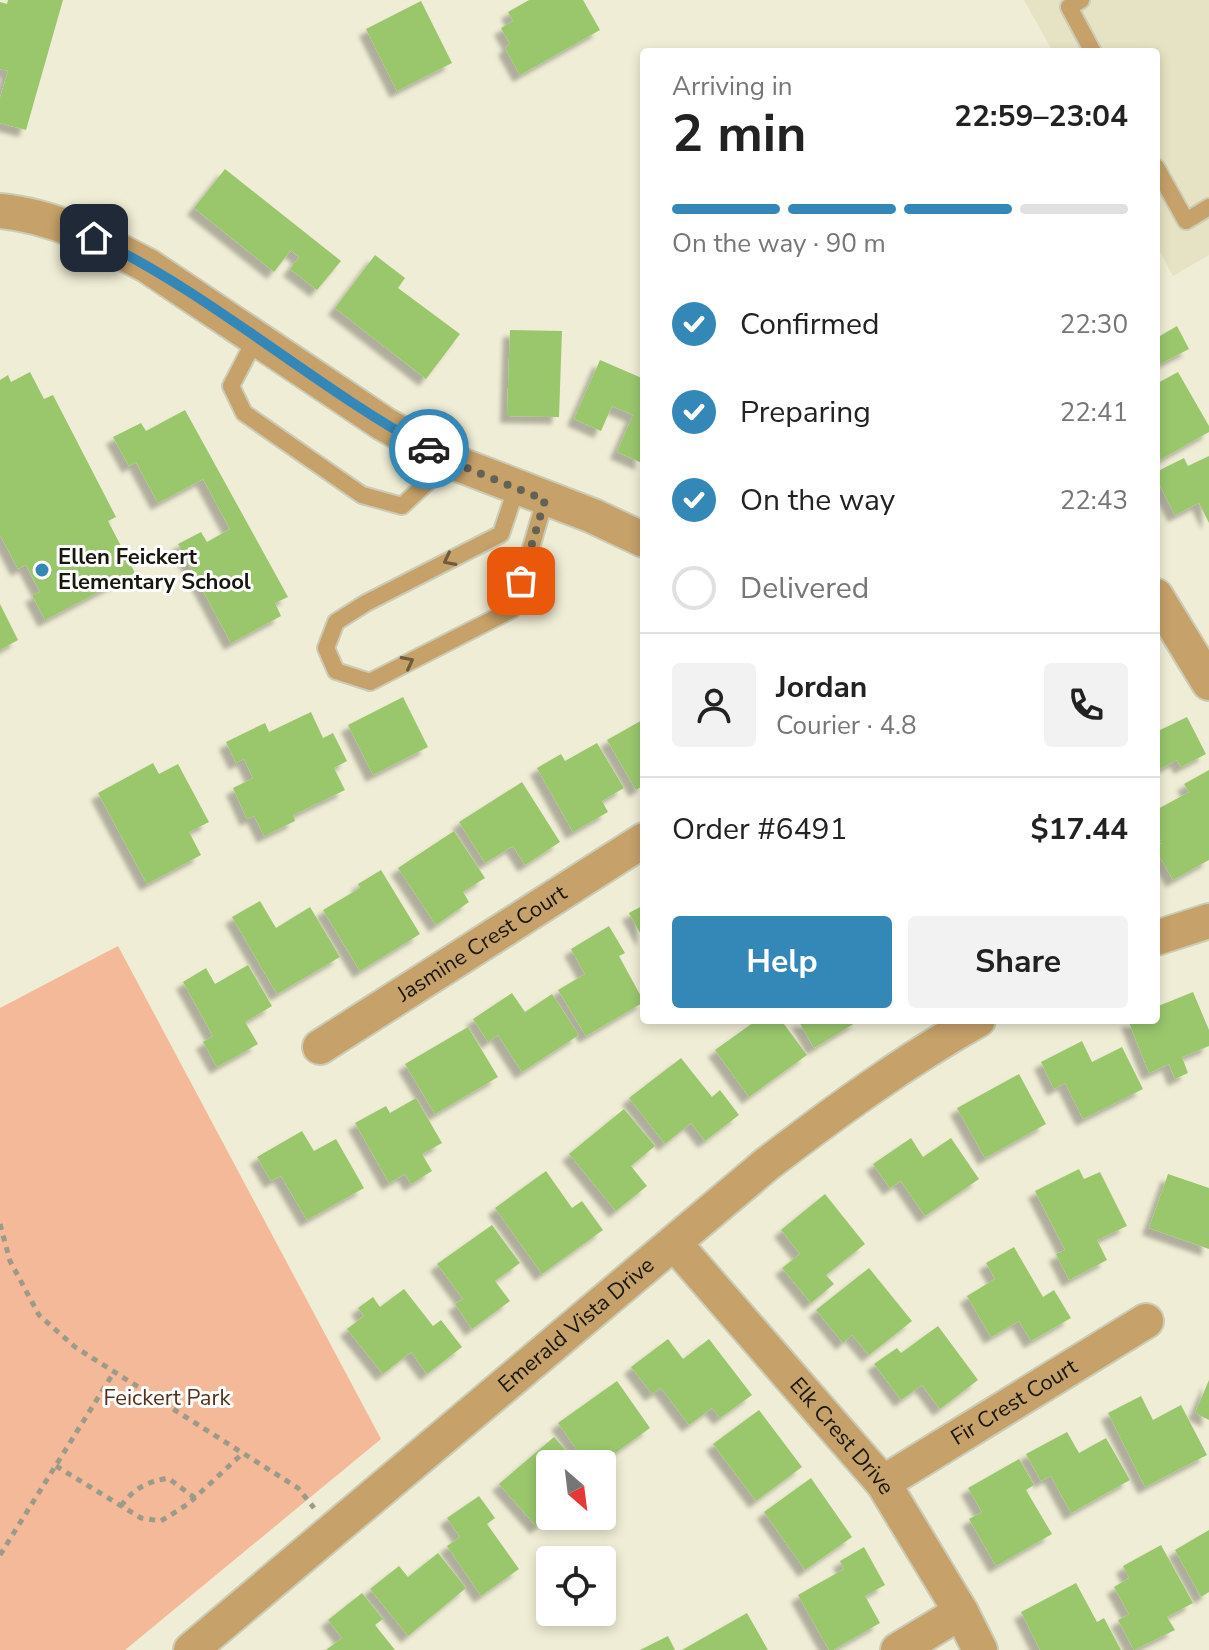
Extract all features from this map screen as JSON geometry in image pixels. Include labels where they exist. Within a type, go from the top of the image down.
[{"type":"street","points":[[0,211],[32,216],[103,242],[148,266],[384,424],[450,461],[593,516],[640,538]]},
{"type":"street","points":[[1160,603],[1209,683]]},
{"type":"street","name":"Jasmine Crest Court","points":[[320,1047],[640,843]]},
{"type":"street","points":[[1160,937],[1209,921]]},
{"type":"street","name":"Emerald Vista Drive","points":[[191,1650],[767,1164],[856,1096],[931,1046],[971,1024]]},
{"type":"street","name":"Elk Crest Drive","points":[[674,1243],[883,1483],[961,1612],[980,1650]]},
{"type":"street","name":"Fir Crest Court","points":[[883,1483],[1146,1321]]},
{"type":"street","points":[[898,1650],[961,1612]]},
{"type":"lane","points":[[1081,0],[1069,7],[1091,48]]},
{"type":"lane","points":[[1160,174],[1186,221],[1209,207]]},
{"type":"lane","points":[[256,338],[231,386],[244,413],[362,495],[402,506],[450,461]]},
{"type":"lane","points":[[531,494],[513,609],[370,682],[336,671],[326,648],[336,622],[366,603],[501,534],[531,494]]},
{"type":"path","points":[[0,1224],[10,1261],[39,1315],[75,1347],[298,1488],[332,1531]]},
{"type":"path","points":[[0,1555],[114,1372]]},
{"type":"path","points":[[56,1466],[141,1518],[161,1521],[195,1498],[243,1453]]},
{"type":"path","points":[[121,1506],[135,1490],[150,1481],[168,1478],[195,1498]]},
{"type":"shaded area","points":[[1024,0],[1209,0],[1209,255],[1173,276],[1160,252],[1160,48],[1051,48]]},
{"type":"green space","name":"Feickert Park","points":[[118,946],[381,1439],[125,1650],[0,1650],[0,1008]]},
{"type":"building","points":[[8,0],[63,0],[26,130],[0,123],[0,98],[8,71],[0,69],[0,2],[7,4]]},
{"type":"building","points":[[529,0],[583,0],[600,30],[520,75],[505,48],[510,44],[501,28],[513,21],[508,12]]},
{"type":"building","points":[[421,1],[452,63],[397,91],[366,29]]},
{"type":"building","points":[[225,169],[341,261],[317,290],[290,269],[299,257],[291,250],[274,272],[194,208]]},
{"type":"building","points":[[375,255],[405,278],[398,288],[460,334],[426,379],[335,308]]},
{"type":"building","points":[[1177,326],[1189,349],[1160,364],[1160,336]]},
{"type":"building","points":[[510,330],[562,331],[559,417],[507,416]]},
{"type":"building","points":[[600,360],[640,377],[640,462],[617,452],[633,415],[612,406],[601,431],[574,419]]},
{"type":"building","points":[[30,372],[44,399],[53,395],[116,517],[108,521],[135,573],[45,620],[32,595],[40,592],[26,565],[18,569],[0,535],[0,380],[8,375],[11,382]]},
{"type":"building","points":[[1178,372],[1209,426],[1209,432],[1160,460],[1160,382]]},
{"type":"building","points":[[185,410],[288,597],[275,603],[281,616],[231,643],[178,544],[201,532],[207,542],[230,529],[203,479],[158,503],[136,462],[129,466],[113,437],[141,423],[146,431]]},
{"type":"building","points":[[1209,456],[1209,523],[1199,503],[1175,515],[1160,486],[1160,470],[1184,458],[1188,466]]},
{"type":"building","points":[[0,604],[18,640],[0,650]]},
{"type":"building","points":[[403,697],[428,747],[373,775],[348,725]]},
{"type":"building","points":[[311,712],[323,738],[333,733],[347,761],[334,768],[345,790],[293,815],[295,821],[264,836],[254,816],[247,819],[233,788],[253,778],[244,759],[236,763],[226,742],[265,723],[269,732]]},
{"type":"building","points":[[1187,717],[1206,754],[1181,767],[1177,760],[1160,769],[1160,730]]},
{"type":"building","points":[[640,721],[640,788],[636,790],[607,740]]},
{"type":"building","points":[[597,743],[624,788],[602,801],[608,812],[573,832],[537,768],[561,754],[565,761]]},
{"type":"building","points":[[153,763],[159,774],[178,764],[209,822],[189,832],[201,855],[147,884],[98,793]]},
{"type":"building","points":[[1209,770],[1209,860],[1173,880],[1160,857],[1160,808],[1189,792],[1184,784]]},
{"type":"building","points":[[522,782],[560,842],[525,865],[513,846],[485,863],[459,822]]},
{"type":"building","points":[[454,831],[485,878],[463,892],[469,902],[436,925],[398,868]]},
{"type":"building","points":[[381,870],[420,934],[360,971],[323,910],[360,888],[358,884]]},
{"type":"building","points":[[260,901],[276,928],[310,907],[340,957],[277,994],[232,917]]},
{"type":"building","points":[[640,907],[640,933],[629,913]]},
{"type":"building","points":[[609,926],[625,953],[619,956],[640,995],[640,1004],[586,1036],[558,990],[585,974],[571,949]]},
{"type":"building","points":[[248,965],[272,1006],[245,1022],[258,1044],[217,1067],[203,1042],[213,1036],[183,982],[206,968],[215,984]]},
{"type":"building","points":[[1193,992],[1209,1030],[1209,1046],[1182,1057],[1188,1073],[1175,1079],[1169,1064],[1149,1073],[1130,1024],[1160,1024],[1160,1005]]},
{"type":"building","points":[[512,993],[525,1012],[552,994],[579,1035],[522,1072],[498,1035],[488,1042],[473,1019]]},
{"type":"building","points":[[751,1024],[784,1024],[807,1055],[749,1097],[715,1050]]},
{"type":"building","points":[[800,1024],[853,1024],[814,1048]]},
{"type":"building","points":[[468,1027],[498,1077],[435,1114],[405,1064]]},
{"type":"building","points":[[1082,1041],[1092,1062],[1122,1047],[1143,1089],[1083,1119],[1065,1083],[1054,1089],[1041,1062]]},
{"type":"building","points":[[681,1058],[712,1097],[720,1090],[739,1115],[705,1141],[691,1123],[665,1144],[629,1098]]},
{"type":"building","points":[[1019,1074],[1046,1124],[985,1158],[957,1108]]},
{"type":"building","points":[[416,1098],[442,1143],[422,1154],[432,1171],[411,1184],[405,1174],[389,1183],[355,1123],[386,1106],[390,1113]]},
{"type":"building","points":[[624,1109],[655,1146],[631,1166],[647,1186],[616,1211],[569,1154]]},
{"type":"building","points":[[302,1131],[314,1151],[336,1139],[364,1188],[307,1220],[281,1176],[271,1181],[257,1157]]},
{"type":"building","points":[[911,1138],[923,1157],[951,1138],[979,1179],[925,1216],[901,1181],[890,1188],[873,1164]]},
{"type":"building","points":[[1079,1169],[1084,1179],[1100,1172],[1127,1226],[1097,1240],[1107,1260],[1069,1280],[1056,1254],[1065,1250],[1035,1191]]},
{"type":"building","points":[[546,1171],[572,1208],[582,1201],[603,1230],[542,1274],[495,1208]]},
{"type":"building","points":[[1168,1174],[1209,1188],[1209,1249],[1149,1228]]},
{"type":"building","points":[[825,1194],[865,1244],[826,1275],[834,1284],[811,1303],[782,1268],[800,1254],[781,1230]]},
{"type":"building","points":[[492,1225],[520,1263],[495,1281],[510,1301],[472,1329],[455,1304],[463,1299],[437,1264]]},
{"type":"building","points":[[1014,1247],[1043,1297],[1054,1290],[1071,1318],[1031,1341],[1019,1321],[991,1337],[967,1296],[995,1279],[986,1263]]},
{"type":"building","points":[[869,1268],[912,1321],[869,1355],[852,1335],[843,1343],[816,1310]]},
{"type":"building","points":[[404,1289],[433,1326],[441,1320],[462,1347],[427,1374],[411,1352],[383,1374],[347,1329],[364,1316],[358,1308],[373,1297],[380,1307]]},
{"type":"building","points":[[938,1326],[978,1380],[940,1409],[922,1385],[901,1400],[874,1364],[897,1348],[901,1353]]},
{"type":"building","points":[[668,1339],[683,1359],[709,1339],[752,1395],[720,1418],[712,1408],[689,1425],[661,1388],[652,1394],[631,1367]]},
{"type":"building","points":[[1209,1380],[1209,1420],[1195,1413]]},
{"type":"building","points":[[617,1381],[650,1428],[616,1452],[616,1450],[577,1450],[558,1423]]},
{"type":"building","points":[[1141,1396],[1153,1420],[1181,1405],[1207,1455],[1145,1487],[1108,1413]]},
{"type":"building","points":[[759,1410],[802,1467],[756,1501],[713,1444]]},
{"type":"building","points":[[1067,1432],[1079,1453],[1106,1438],[1130,1480],[1071,1513],[1051,1476],[1041,1481],[1026,1454]]},
{"type":"building","points":[[554,1437],[566,1450],[539,1450]]},
{"type":"building","points":[[536,1452],[536,1526],[499,1484]]},
{"type":"building","points":[[1019,1459],[1034,1485],[1026,1490],[1052,1534],[996,1566],[969,1519],[982,1512],[968,1488]]},
{"type":"building","points":[[811,1478],[852,1537],[805,1570],[764,1512]]},
{"type":"building","points":[[479,1496],[495,1518],[487,1524],[519,1569],[481,1596],[447,1546],[460,1537],[447,1518]]},
{"type":"building","points":[[1209,1530],[1209,1592],[1201,1597],[1175,1550]]},
{"type":"building","points":[[1161,1545],[1193,1603],[1167,1617],[1175,1630],[1134,1650],[1118,1620],[1129,1614],[1114,1587],[1129,1578],[1123,1566]]},
{"type":"building","points":[[864,1547],[885,1585],[865,1596],[880,1623],[829,1650],[798,1595],[844,1569],[840,1561]]},
{"type":"building","points":[[438,1553],[466,1588],[408,1636],[370,1589],[399,1566],[408,1577]]},
{"type":"building","points":[[1076,1583],[1097,1622],[1104,1618],[1121,1650],[1040,1650],[1021,1612]]},
{"type":"building","points":[[362,1593],[383,1619],[375,1625],[395,1650],[326,1650],[342,1638],[328,1620]]},
{"type":"building","points":[[747,1613],[768,1650],[682,1650]]},
{"type":"building","points":[[668,1636],[675,1650],[640,1650]]},
{"type":"way so far","points":[[429,449],[450,461],[545,500],[521,581]]},
{"type":"place","name":"Ellen Feickert Elementary School","points":[[42,570]]},
{"type":"route","points":[[94,238],[148,266],[384,424],[429,449]]}]
